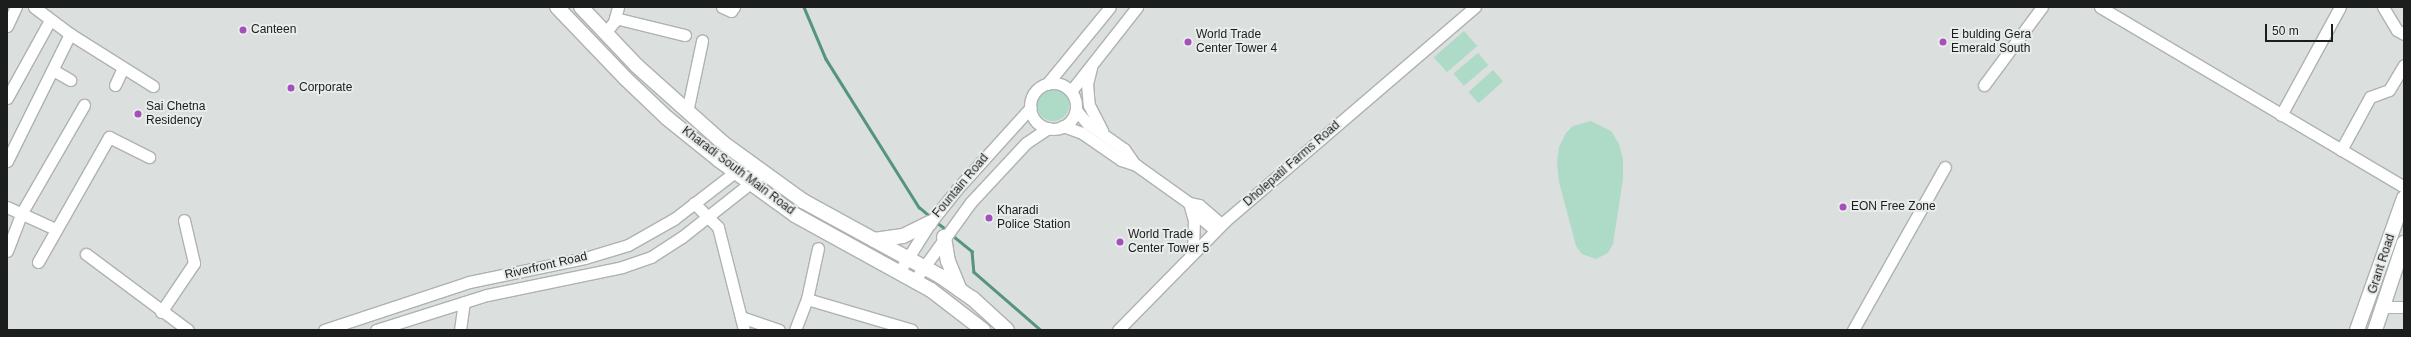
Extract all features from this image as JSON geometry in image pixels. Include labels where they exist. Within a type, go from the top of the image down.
[{"type":"main road","name":"Kharadi South Main Road","points":[[557,7],[592,46],[657,108],[749,183],[795,214],[914,281],[961,311],[983,330]]},
{"type":"main road","name":"Kharadi South Main Road","points":[[581,7],[605,33],[687,112],[748,162],[804,201],[923,267],[960,290],[1007,330]]},
{"type":"main road","name":"Grant Road","points":[[2357,330],[2404,198]]},
{"type":"main road","points":[[874,240],[903,236],[933,219]]},
{"type":"main road","points":[[946,236],[948,261],[960,290]]},
{"type":"main road","name":"Grant Road","points":[[2375,330],[2384,307],[2404,243]]},
{"type":"street","points":[[7,26],[16,7]]},
{"type":"street","points":[[34,7],[70,34],[153,86]]},
{"type":"street","points":[[722,7],[731,11],[734,7]]},
{"type":"street","name":"Fountain Road","points":[[899,272],[933,219],[1031,107],[1036,91],[1047,84],[1110,7]]},
{"type":"street","points":[[1071,91],[1137,7]]},
{"type":"street","name":"Dholepatil Farms Road","points":[[1118,330],[1218,227],[1475,7]]},
{"type":"street","points":[[1984,85],[2042,7]]},
{"type":"street","points":[[2100,7],[2404,187]]},
{"type":"street","points":[[2281,115],[2340,7]]},
{"type":"street","points":[[2383,7],[2397,30],[2404,34]]},
{"type":"street","points":[[605,33],[616,12],[685,35]]},
{"type":"street","points":[[7,98],[50,20]]},
{"type":"street","points":[[7,161],[70,34]]},
{"type":"street","points":[[687,112],[702,41]]},
{"type":"street","points":[[1092,64],[1088,84],[1089,105],[1097,124],[1106,136]]},
{"type":"street","points":[[2341,150],[2370,97],[2389,90],[2404,65]]},
{"type":"street","points":[[115,85],[124,68]]},
{"type":"street","points":[[53,70],[70,80]]},
{"type":"street","points":[[1047,84],[1060,84],[1071,91],[1075,100],[1076,110],[1072,120],[1063,126]]},
{"type":"street","points":[[7,251],[21,214],[84,105]]},
{"type":"street","points":[[1031,107],[1035,118],[1048,128]]},
{"type":"street","points":[[1076,110],[1087,123],[1124,149],[1132,162],[1191,207]]},
{"type":"street","points":[[1063,126],[1082,133],[1121,160],[1132,162]]},
{"type":"street","name":"Fountain Road","points":[[914,281],[954,224],[1026,143],[1048,128],[1063,126]]},
{"type":"street","points":[[38,262],[55,229],[109,137],[150,157]]},
{"type":"street","name":"Riverfront Road","points":[[324,330],[462,284],[585,258],[628,244],[674,219],[734,171],[748,162]]},
{"type":"street","points":[[1853,330],[1945,167]]},
{"type":"street","name":"Riverfront Road","points":[[376,330],[464,302],[622,267],[651,257],[682,237],[707,215],[763,172]]},
{"type":"street","points":[[694,203],[718,227],[744,330]]},
{"type":"street","points":[[1191,207],[1198,205],[1218,227]]},
{"type":"street","points":[[7,207],[55,229]]},
{"type":"street","points":[[1191,207],[1193,252]]},
{"type":"street","points":[[162,312],[194,263],[184,220]]},
{"type":"street","points":[[795,330],[807,299],[818,248]]},
{"type":"street","points":[[86,254],[188,330]]},
{"type":"street","points":[[807,299],[912,330]]},
{"type":"street","points":[[460,330],[464,302]]},
{"type":"street","points":[[2384,307],[2404,307]]},
{"type":"street","points":[[741,317],[779,330]]},
{"type":"green space","points":[[1464,31],[1477,46],[1447,72],[1434,57]]},
{"type":"green space","points":[[1478,53],[1488,65],[1464,86],[1453,74]]},
{"type":"green space","points":[[1493,70],[1503,81],[1479,103],[1468,92]]},
{"type":"green space","points":[[1053,89],[1059,90],[1066,96],[1069,105],[1068,111],[1062,118],[1053,121],[1047,120],[1040,114],[1037,105],[1038,99],[1044,92]]},
{"type":"green space","points":[[1591,121],[1611,131],[1619,144],[1623,159],[1623,179],[1613,244],[1608,253],[1596,259],[1582,254],[1576,246],[1559,182],[1557,162],[1559,147],[1566,133],[1573,126]]},
{"type":"waterway","points":[[804,7],[826,59],[919,207],[931,217]]},
{"type":"waterway","points":[[935,221],[947,230]]},
{"type":"waterway","points":[[952,235],[972,251],[974,272],[1041,330]]},
{"type":"place","name":"Canteen","points":[[243,30]]},
{"type":"place","name":"World Trade Center Tower 4","points":[[1188,42]]},
{"type":"place","name":"E bulding Gera Emerald South","points":[[1943,42]]},
{"type":"place","name":"Corporate","points":[[291,88]]},
{"type":"place","name":"Sai Chetna Residency","points":[[138,114]]},
{"type":"place","name":"EON Free Zone","points":[[1843,207]]},
{"type":"place","name":"Kharadi Police Station","points":[[989,218]]},
{"type":"place","name":"World Trade Center Tower 5","points":[[1120,242]]}]
